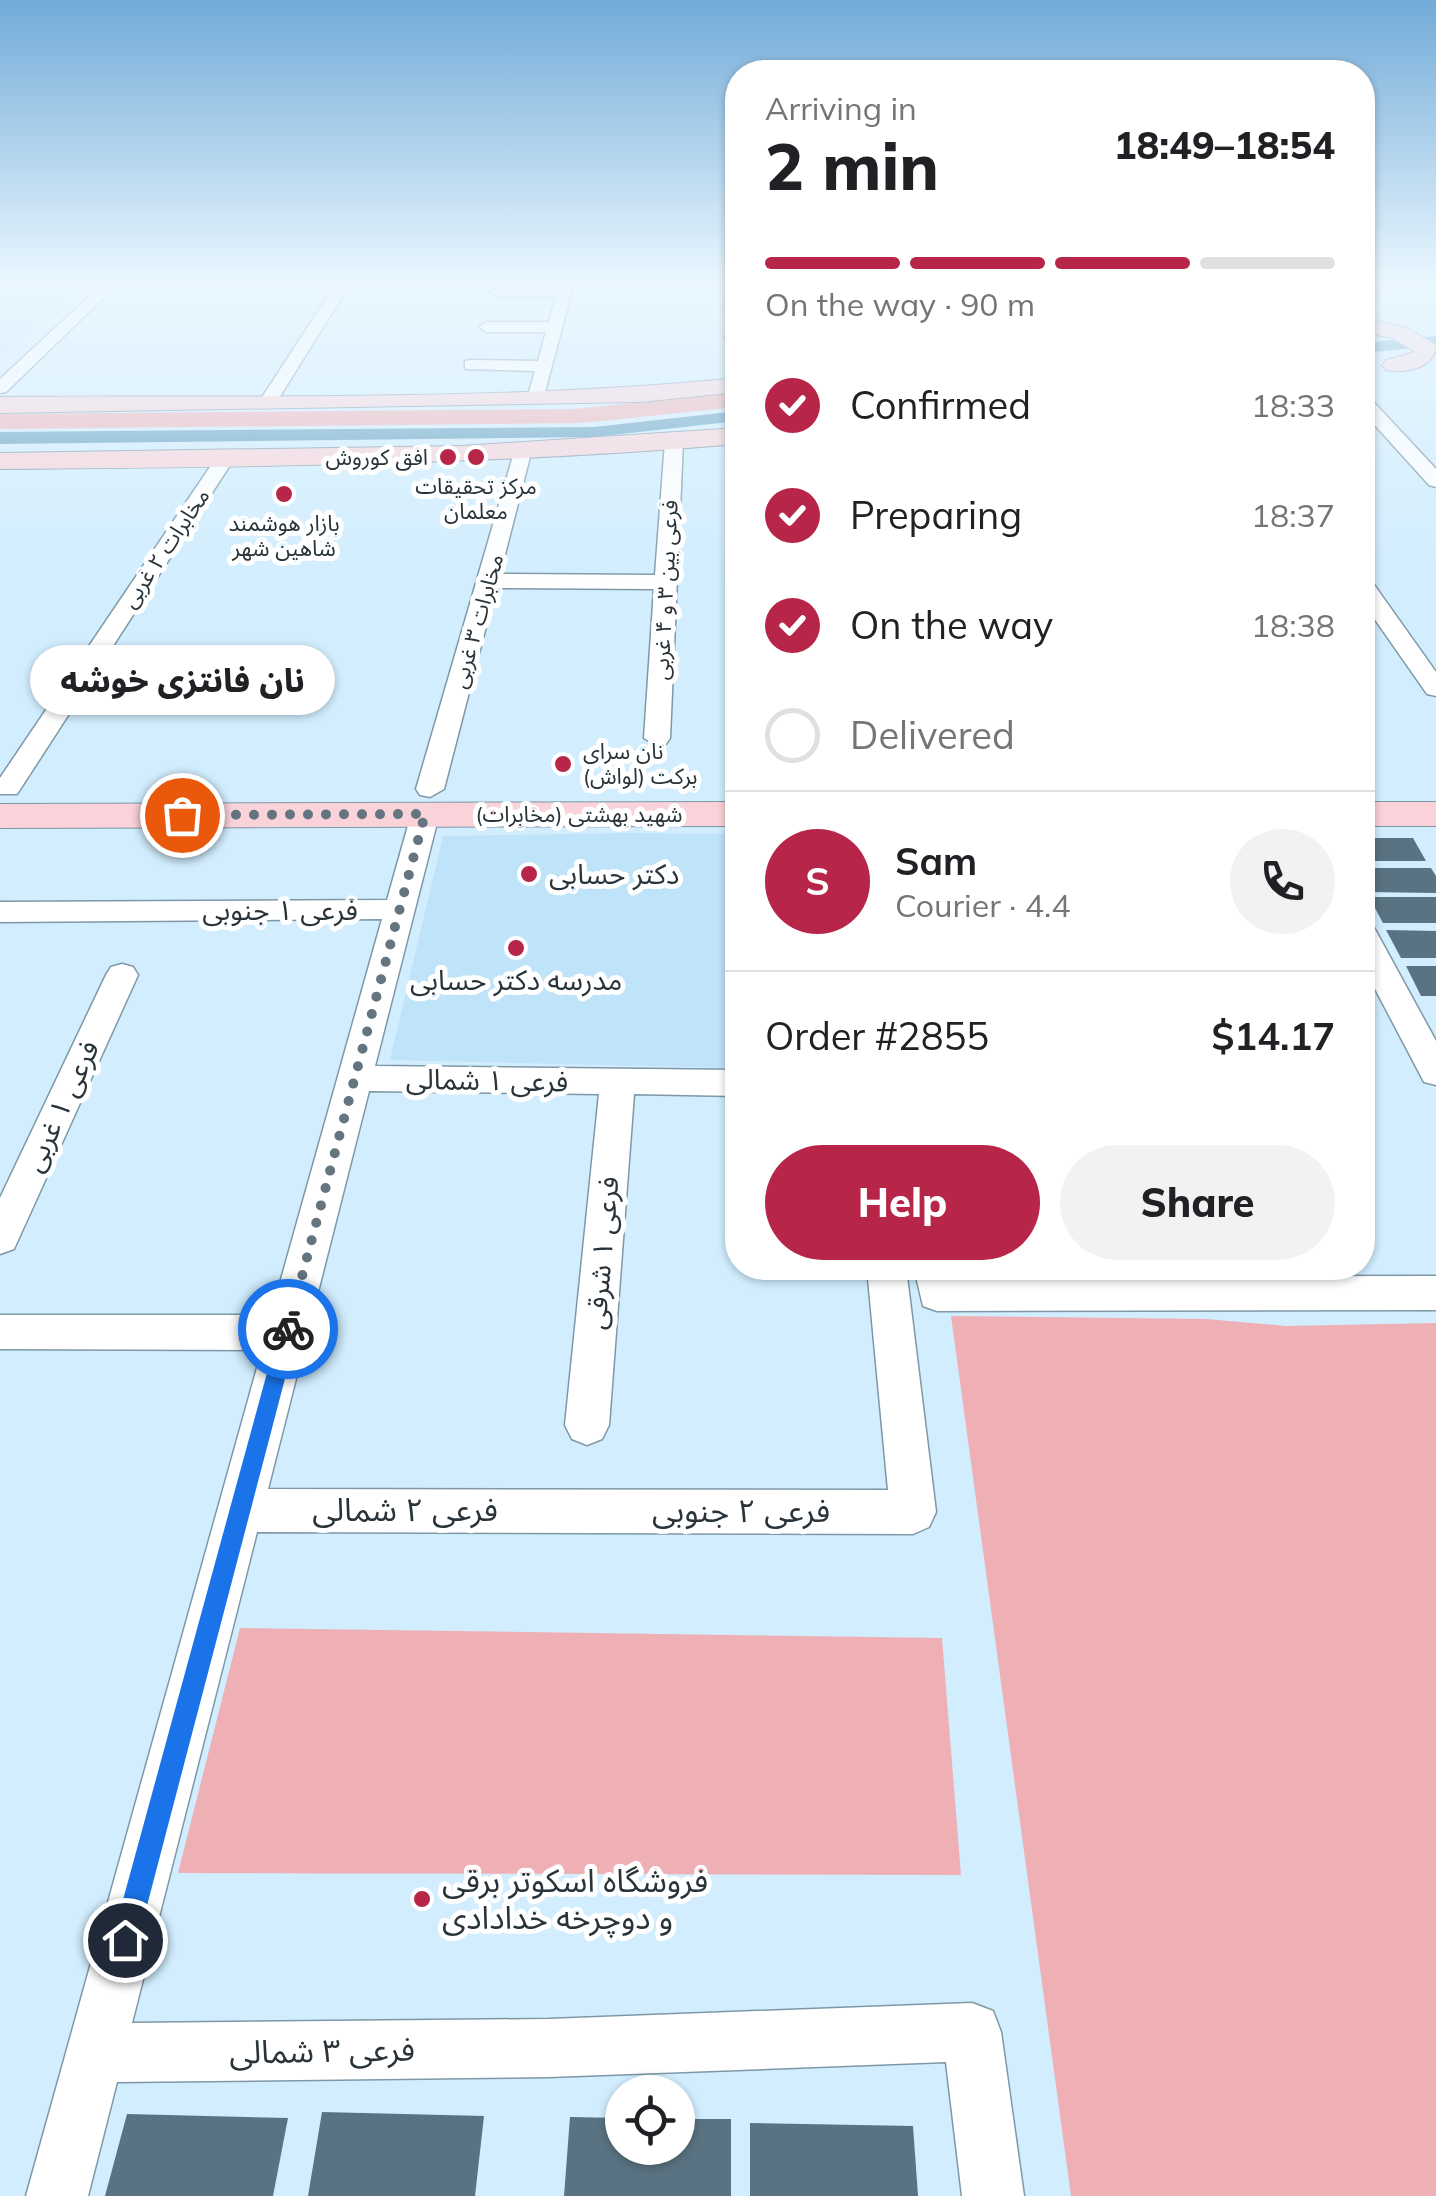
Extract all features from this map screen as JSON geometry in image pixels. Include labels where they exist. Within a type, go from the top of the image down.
[{"type":"main road","points":[[0,406],[536,399],[725,386]]},
{"type":"main road","points":[[0,461],[522,453],[725,437]]},
{"type":"main road","name":"شهید بهشتی (مخابرات)","points":[[428,802],[725,790]]},
{"type":"main road","points":[[1375,790],[1436,790]]},
{"type":"main road","name":"شهید بهشتی (مخابرات)","points":[[2,797],[428,802],[725,813]]},
{"type":"main road","points":[[1375,814],[1436,814]]},
{"type":"street","points":[[268,402],[281,381]]},
{"type":"street","points":[[536,399],[541,381]]},
{"type":"street","points":[[1375,414],[1436,481]]},
{"type":"street","points":[[1400,441],[1436,442]]},
{"type":"street","name":"فرعی بین ۳ و ۴ غربی","points":[[657,738],[674,442]]},
{"type":"street","name":"مخابرات ۳ غربی","points":[[57,2196],[522,453]]},
{"type":"street","name":"مخابرات ۲ غربی","points":[[2,797],[225,459]]},
{"type":"street","points":[[488,581],[666,582]]},
{"type":"street","points":[[1375,603],[1436,689]]},
{"type":"street","points":[[1404,644],[1436,644]]},
{"type":"street","name":"فرعی ۱ جنوبی","points":[[0,912],[400,909]]},
{"type":"street","points":[[1375,958],[1436,1073]]},
{"type":"street","name":"فرعی ۱ غربی","points":[[0,1238],[122,975]]},
{"type":"street","name":"فرعی ۱ شمالی","points":[[356,1078],[618,1081]]},
{"type":"street","points":[[618,1081],[725,1083]]},
{"type":"street","name":"فرعی ۱ شرقی","points":[[587,1425],[618,1081]]},
{"type":"street","name":"فرعی ۲ جنوبی","points":[[568,1510],[913,1512],[888,1280]]},
{"type":"street","points":[[935,1280],[1198,1291],[1436,1293]]},
{"type":"street","points":[[0,1332],[287,1333]]},
{"type":"street","name":"فرعی ۲ شمالی","points":[[241,1510],[568,1510]]},
{"type":"street","name":"فرعی ۳ شمالی","points":[[95,2053],[549,2048],[972,2032],[993,2196]]},
{"type":"shaded area","points":[[725,393],[725,408],[582,423],[0,429],[0,414],[574,409]]},
{"type":"shaded area","name":"مدرسه دکتر حسابی","points":[[725,834],[725,1068],[390,1060],[443,836]]},
{"type":"shaded area","points":[[951,1316],[1206,1319],[1286,1326],[1436,1323],[1436,2196],[1071,2196]]},
{"type":"shaded area","points":[[240,1628],[942,1638],[961,1875],[178,1873]]},
{"type":"building","points":[[1375,838],[1413,838],[1426,861],[1375,861]]},
{"type":"building","points":[[1375,868],[1431,868],[1436,876],[1436,893],[1375,892]]},
{"type":"building","points":[[1375,897],[1436,897],[1436,923],[1383,923],[1375,908]]},
{"type":"building","points":[[1386,930],[1436,931],[1436,958],[1401,958]]},
{"type":"building","points":[[1406,966],[1436,966],[1436,996],[1421,996]]},
{"type":"building","points":[[322,2112],[484,2116],[475,2196],[308,2196]]},
{"type":"building","points":[[127,2114],[288,2118],[273,2196],[105,2196]]},
{"type":"building","points":[[570,2117],[605,2118],[605,2165],[695,2165],[695,2119],[731,2119],[731,2196],[564,2196]]},
{"type":"building","points":[[750,2123],[913,2126],[918,2196],[750,2196]]},
{"type":"waterway","points":[[0,438],[594,432],[725,417]]},
{"type":"way so far","points":[[182,815],[425,814],[288,1329]]},
{"type":"place","name":"افق کوروش","points":[[448,457]]},
{"type":"place","name":"مرکز تحقیقات معلمان","points":[[476,457]]},
{"type":"place","name":"بازار هوشمند شاهین شهر","points":[[284,494]]},
{"type":"place","name":"نان سرای برکت (لواش)","points":[[563,764]]},
{"type":"place","name":"نان فانتزی خوشه","points":[[182,815]]},
{"type":"place","name":"دکتر حسابی","points":[[529,874]]},
{"type":"place","name":"مدرسه دکتر حسابی","points":[[516,948]]},
{"type":"place","name":"فروشگاه اسکوتر برقی و دوچرخه خدادادی","points":[[422,1899]]},
{"type":"route","points":[[125,1940],[288,1329]]}]
